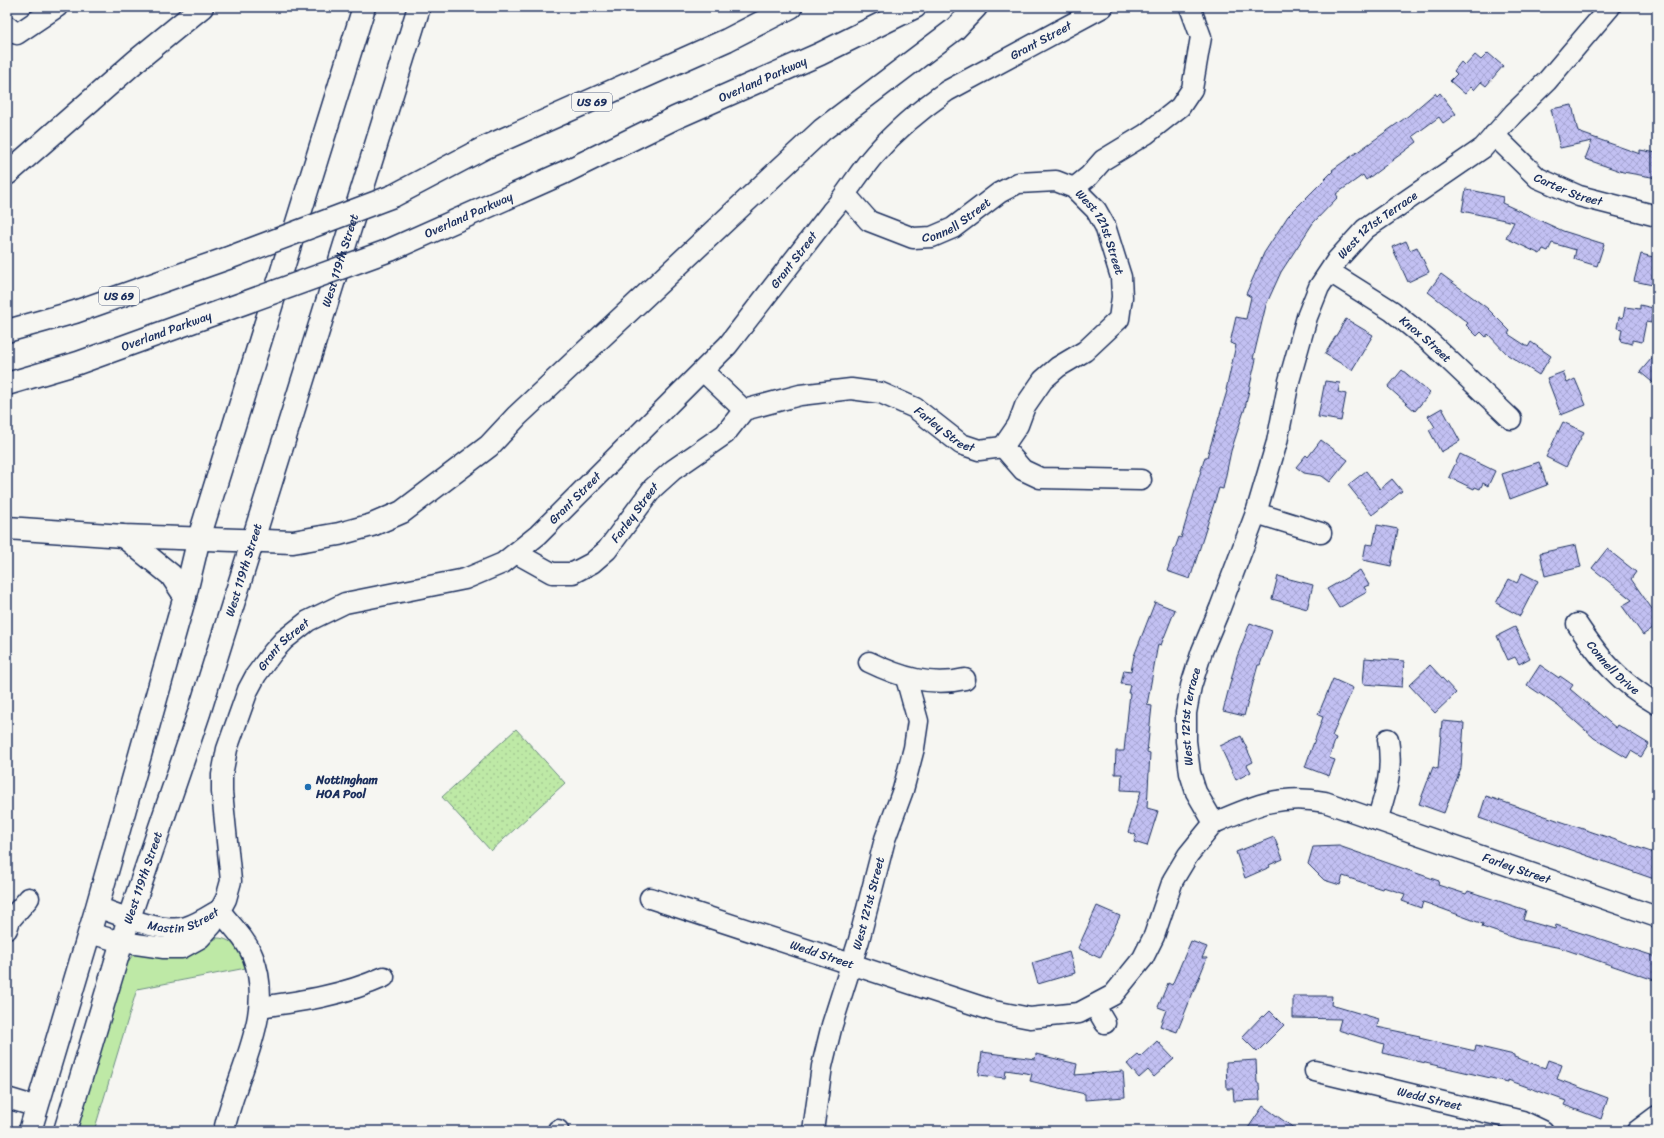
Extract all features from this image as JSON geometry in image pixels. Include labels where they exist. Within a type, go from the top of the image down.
[{"type":"main road","points":[[7,174],[136,61],[202,7]]},
{"type":"main road","points":[[30,1131],[97,907],[185,596],[199,538],[364,7]]},
{"type":"main road","name":"West 119th Street","points":[[65,1131],[129,918],[199,713],[419,7]]},
{"type":"main road","name":"US 69","points":[[7,331],[75,312],[231,257],[393,196],[484,148],[727,40],[791,7]]},
{"type":"main road","name":"Overland Parkway","points":[[7,384],[78,363],[390,250],[563,173],[675,118],[820,54],[915,7]]},
{"type":"main road","points":[[7,528],[123,536],[293,542],[340,534],[372,525],[402,512],[489,446],[517,416],[822,130],[955,29],[976,7]]},
{"type":"main road","points":[[123,536],[171,575],[185,596]]},
{"type":"street","points":[[7,26],[17,34],[57,7]]},
{"type":"street","name":"Grant Street","points":[[219,910],[226,899],[231,881],[222,792],[224,762],[248,690],[256,675],[284,640],[308,621],[339,606],[465,579],[491,570],[516,553],[538,535],[728,345],[831,212],[846,195],[875,154],[923,108],[947,91],[986,69],[1103,7]]},
{"type":"street","name":"West 121st Street","points":[[1003,447],[1018,425],[1025,406],[1043,380],[1058,367],[1085,351],[1119,319],[1122,297],[1121,277],[1105,226],[1096,210],[1074,188],[1089,176],[1103,160],[1146,134],[1180,107],[1192,88],[1201,37],[1190,7]]},
{"type":"street","name":"West 121st Terrace","points":[[1214,823],[1196,792],[1190,773],[1186,742],[1186,713],[1191,686],[1202,651],[1256,513],[1277,442],[1289,381],[1307,317],[1320,287],[1330,272],[1366,229],[1483,148],[1547,81],[1610,7]]},
{"type":"street","name":"Carter Street","points":[[1494,135],[1538,178],[1579,196],[1657,216]]},
{"type":"street","name":"Connell Street","points":[[846,195],[869,221],[914,238],[932,237],[953,228],[999,193],[1018,183],[1056,181],[1074,188]]},
{"type":"street","name":"Knox Street","points":[[1330,272],[1398,316],[1430,342],[1511,419]]},
{"type":"street","points":[[703,371],[744,410]]},
{"type":"street","name":"Farley Street","points":[[516,553],[552,573],[573,573],[592,563],[608,550],[653,488],[673,470],[725,434],[744,410],[807,394],[851,389],[868,391],[902,401],[915,408],[961,444],[980,450],[1003,447]]},
{"type":"street","points":[[1003,447],[1023,470],[1040,478],[1141,480]]},
{"type":"street","points":[[1256,513],[1321,534]]},
{"type":"street","name":"Connell Drive","points":[[1577,624],[1599,656],[1615,674],[1642,695],[1657,704]]},
{"type":"street","points":[[869,662],[906,678],[930,682],[950,683],[965,679]]},
{"type":"street","name":"West 121st Street","points":[[813,1131],[822,1066],[832,1025],[851,965],[885,839],[903,790],[914,748],[918,721],[906,678]]},
{"type":"street","points":[[1377,820],[1390,776],[1391,758],[1388,738]]},
{"type":"street","name":"Farley Street","points":[[1214,823],[1266,802],[1288,798],[1311,799],[1325,802],[1657,917]]},
{"type":"street","points":[[1105,1024],[1095,1006],[1112,995],[1143,958],[1154,936],[1173,880],[1188,855],[1214,823]]},
{"type":"street","points":[[7,929],[10,920],[29,898]]},
{"type":"street","name":"Wedd Street","points":[[650,898],[994,1012],[1017,1017],[1048,1017],[1079,1014],[1095,1006]]},
{"type":"street","name":"Mastin Street","points":[[97,907],[129,918],[173,929],[186,927],[219,910]]},
{"type":"street","points":[[219,910],[242,938],[253,956],[259,977],[260,1007],[256,1028],[224,1131]]},
{"type":"street","name":"Mastin Street","points":[[89,933],[122,942],[164,948],[182,948],[200,938],[212,925],[219,910]]},
{"type":"street","points":[[260,1007],[307,1001],[336,994],[364,986],[384,977]]},
{"type":"street","name":"Wedd Street","points":[[1315,1071],[1522,1121],[1543,1131]]},
{"type":"street","points":[[7,1098],[37,1107]]},
{"type":"street","points":[[1637,1131],[1657,1116]]},
{"type":"green space","points":[[516,729],[565,783],[491,851],[442,797]]},
{"type":"green space","points":[[217,938],[233,944],[239,952],[246,968],[137,989],[94,1131],[76,1131],[125,965],[134,954],[141,951],[190,954]]},
{"type":"building","points":[[1488,53],[1503,66],[1486,86],[1481,82],[1474,90],[1471,87],[1465,94],[1450,81],[1457,74],[1454,71],[1461,62],[1465,66],[1475,55],[1481,60]]},
{"type":"building","points":[[1435,93],[1437,96],[1440,93],[1456,114],[1443,123],[1439,117],[1413,136],[1417,142],[1366,180],[1363,175],[1336,194],[1338,197],[1313,223],[1281,272],[1266,305],[1253,359],[1256,359],[1245,408],[1231,451],[1223,489],[1219,488],[1190,579],[1167,571],[1179,537],[1181,538],[1205,457],[1207,457],[1227,391],[1236,345],[1230,343],[1236,317],[1246,319],[1251,297],[1246,294],[1264,253],[1288,216],[1333,171],[1332,170],[1408,116]]},
{"type":"building","points":[[1572,105],[1578,132],[1640,154],[1640,150],[1657,153],[1657,178],[1623,172],[1585,159],[1592,141],[1560,148],[1551,109]]},
{"type":"building","points":[[1466,189],[1503,197],[1502,203],[1563,231],[1604,244],[1597,266],[1574,259],[1576,250],[1552,243],[1548,251],[1543,249],[1540,254],[1506,238],[1514,222],[1462,211]]},
{"type":"building","points":[[1406,241],[1410,250],[1417,247],[1429,272],[1408,282],[1392,247]]},
{"type":"building","points":[[1641,254],[1657,258],[1657,286],[1634,281]]},
{"type":"building","points":[[1441,274],[1487,308],[1510,331],[1508,334],[1528,347],[1531,342],[1551,356],[1539,375],[1508,355],[1488,334],[1486,337],[1481,332],[1477,336],[1466,325],[1468,323],[1428,292]]},
{"type":"building","points":[[1640,305],[1653,308],[1651,323],[1646,322],[1642,342],[1632,340],[1632,344],[1620,341],[1622,329],[1617,328],[1619,317],[1623,318],[1625,307],[1640,309]]},
{"type":"building","points":[[1346,319],[1373,335],[1352,370],[1325,354]]},
{"type":"building","points":[[1657,352],[1657,386],[1640,372]]},
{"type":"building","points":[[1402,370],[1430,393],[1415,411],[1388,387]]},
{"type":"building","points":[[1563,372],[1567,383],[1575,379],[1586,405],[1561,415],[1547,378]]},
{"type":"building","points":[[1325,381],[1340,383],[1338,392],[1346,394],[1341,421],[1318,417]]},
{"type":"building","points":[[1442,408],[1460,441],[1441,452],[1429,430],[1435,427],[1428,416]]},
{"type":"building","points":[[1563,422],[1584,432],[1566,467],[1546,457]]},
{"type":"building","points":[[1321,440],[1348,460],[1330,482],[1322,476],[1304,473],[1296,467],[1306,455],[1308,457]]},
{"type":"building","points":[[1460,454],[1495,471],[1488,486],[1483,483],[1480,489],[1475,487],[1474,489],[1449,477]]},
{"type":"building","points":[[1539,462],[1547,485],[1510,499],[1502,474]]},
{"type":"building","points":[[1366,471],[1380,489],[1392,479],[1402,491],[1372,515],[1348,485]]},
{"type":"building","points":[[1377,525],[1398,529],[1391,566],[1363,560],[1366,544],[1373,545]]},
{"type":"building","points":[[1576,545],[1581,567],[1545,576],[1540,553]]},
{"type":"building","points":[[1607,549],[1636,572],[1631,579],[1657,616],[1657,625],[1643,635],[1622,606],[1632,600],[1592,568]]},
{"type":"building","points":[[1360,570],[1369,585],[1364,587],[1367,592],[1339,608],[1327,589]]},
{"type":"building","points":[[1522,573],[1538,581],[1520,616],[1496,603],[1509,579],[1517,583]]},
{"type":"building","points":[[1278,576],[1313,585],[1307,609],[1272,599]]},
{"type":"building","points":[[1155,602],[1175,610],[1161,645],[1158,644],[1147,705],[1152,706],[1147,752],[1150,753],[1147,808],[1158,811],[1147,846],[1134,842],[1136,835],[1128,832],[1141,791],[1121,790],[1122,774],[1115,774],[1116,751],[1124,751],[1130,693],[1128,693],[1130,685],[1121,684],[1124,670],[1131,671],[1134,656]]},
{"type":"building","points":[[1250,623],[1272,631],[1260,665],[1258,665],[1244,716],[1223,711],[1237,657]]},
{"type":"building","points":[[1515,627],[1530,658],[1519,664],[1515,657],[1508,660],[1497,636]]},
{"type":"building","points":[[1365,658],[1404,661],[1402,687],[1363,684]]},
{"type":"building","points":[[1430,665],[1456,693],[1435,713],[1409,685]]},
{"type":"building","points":[[1540,665],[1559,678],[1560,676],[1573,685],[1570,689],[1616,728],[1618,725],[1649,744],[1641,757],[1631,751],[1627,758],[1594,738],[1558,706],[1527,685]]},
{"type":"building","points":[[1333,679],[1353,688],[1332,736],[1336,738],[1329,758],[1335,760],[1329,776],[1305,767],[1323,717],[1318,715]]},
{"type":"building","points":[[1442,721],[1464,723],[1461,768],[1444,813],[1419,804],[1433,767],[1438,769]]},
{"type":"building","points":[[1241,736],[1253,762],[1247,765],[1251,772],[1236,780],[1220,746]]},
{"type":"building","points":[[1486,796],[1657,854],[1657,880],[1479,818]]},
{"type":"building","points":[[1274,837],[1283,859],[1269,865],[1270,867],[1245,878],[1236,852]]},
{"type":"building","points":[[1339,846],[1439,881],[1438,885],[1466,894],[1468,891],[1526,910],[1523,920],[1555,929],[1556,925],[1657,957],[1657,981],[1561,948],[1517,939],[1482,927],[1483,924],[1423,902],[1421,908],[1402,901],[1405,894],[1383,887],[1382,889],[1343,876],[1340,885],[1324,880],[1308,864],[1313,847]]},
{"type":"building","points":[[1097,906],[1120,916],[1100,958],[1078,948]]},
{"type":"building","points":[[1191,941],[1207,947],[1202,958],[1207,958],[1177,1032],[1160,1026],[1166,1010],[1158,1007],[1168,983],[1172,985]]},
{"type":"building","points":[[1069,952],[1075,973],[1038,984],[1032,963]]},
{"type":"building","points":[[1293,996],[1332,996],[1331,1005],[1379,1019],[1377,1027],[1420,1036],[1419,1038],[1475,1051],[1476,1046],[1514,1055],[1514,1057],[1545,1068],[1548,1060],[1562,1065],[1557,1079],[1608,1098],[1601,1119],[1564,1105],[1566,1101],[1508,1080],[1508,1082],[1382,1053],[1384,1044],[1338,1030],[1341,1019],[1293,1018]]},
{"type":"building","points":[[1270,1011],[1284,1025],[1257,1052],[1242,1037],[1262,1016],[1264,1017]]},
{"type":"building","points":[[1157,1041],[1174,1059],[1154,1077],[1148,1070],[1139,1078],[1127,1064],[1138,1055],[1140,1057]]},
{"type":"building","points":[[982,1052],[1035,1059],[1036,1054],[1077,1064],[1075,1075],[1123,1071],[1125,1097],[1085,1100],[1085,1094],[1030,1081],[1032,1074],[1006,1070],[1005,1078],[979,1075]]},
{"type":"building","points":[[1256,1060],[1257,1083],[1259,1083],[1260,1100],[1234,1101],[1233,1089],[1227,1089],[1226,1062]]},
{"type":"building","points":[[1263,1106],[1298,1131],[1246,1131]]},
{"type":"place","name":"Nottingham HOA Pool","points":[[308,787]]}]
